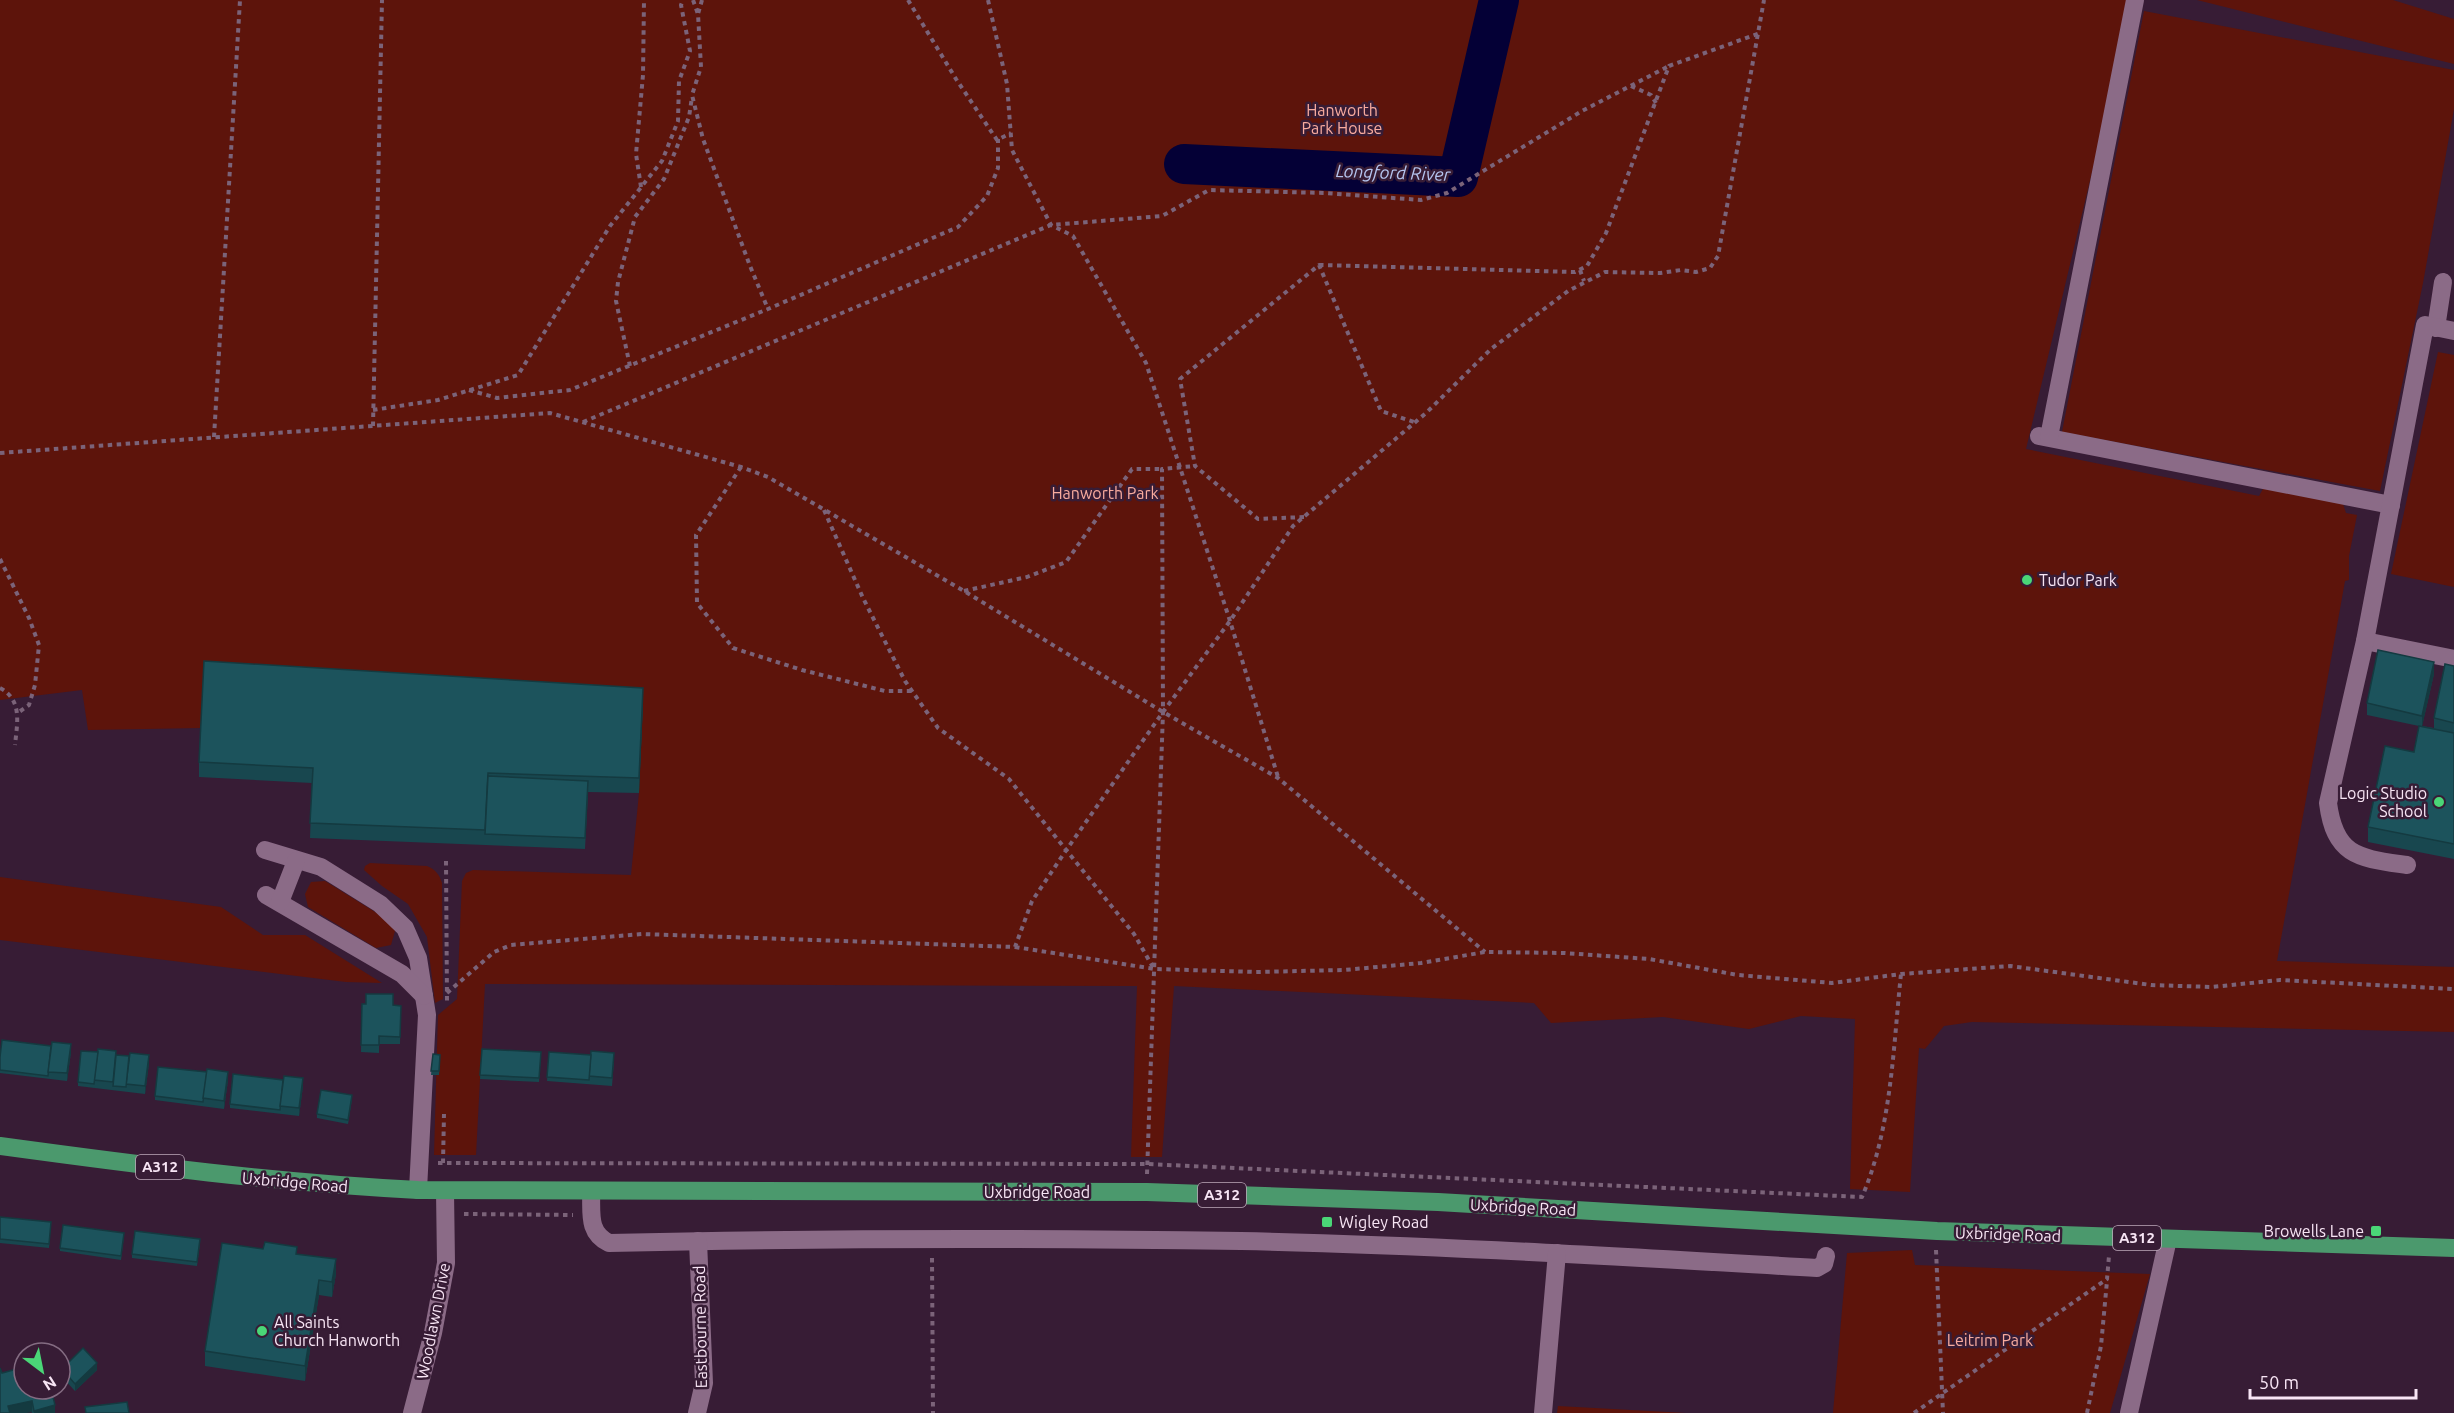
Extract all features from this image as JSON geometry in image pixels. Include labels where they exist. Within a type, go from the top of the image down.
[{"type":"main road","name":"Uxbridge Road","points":[[0,1146],[213,1174],[320,1185],[418,1190],[1147,1192],[1438,1202],[1937,1231],[2454,1248]]},
{"type":"street","points":[[2135,0],[2043,436],[2391,505]]},
{"type":"street","points":[[2436,328],[2443,282]]},
{"type":"street","points":[[2406,865],[2373,860],[2351,852],[2337,840],[2330,822],[2328,803],[2365,641],[2425,325],[2454,331]]},
{"type":"street","points":[[2365,641],[2454,659]]},
{"type":"street","points":[[265,850],[321,867],[380,904],[405,928],[418,958],[427,1015],[418,1190]]},
{"type":"street","points":[[296,861],[273,898],[402,974],[424,996]]},
{"type":"street","name":"Woodlawn Drive","points":[[412,1413],[433,1332],[446,1263],[445,1191]]},
{"type":"street","points":[[591,1191],[592,1227],[598,1238],[609,1243],[932,1239],[1243,1241],[1557,1253],[1817,1268],[1824,1264],[1826,1256]]},
{"type":"street","points":[[2128,1413],[2168,1239]]},
{"type":"street","name":"Eastbourne Road","points":[[697,1413],[704,1383],[698,1241]]},
{"type":"street","points":[[1543,1413],[1557,1253]]},
{"type":"path","points":[[214,438],[240,0]]},
{"type":"path","points":[[373,426],[382,0]]},
{"type":"path","points":[[641,187],[636,154],[643,75],[644,0]]},
{"type":"path","points":[[373,410],[438,400],[518,375],[610,225],[662,161],[678,121],[679,81],[690,51],[681,5],[683,0]]},
{"type":"path","points":[[630,366],[616,301],[618,282],[635,217],[668,170],[689,117],[692,96],[701,67],[698,14],[693,0]]},
{"type":"path","points":[[698,14],[702,0]]},
{"type":"path","points":[[469,390],[497,398],[570,390],[768,309],[958,227],[987,196],[998,168],[998,139],[956,79],[908,0]]},
{"type":"path","points":[[988,0],[1006,84],[1012,150],[1051,225],[1072,236],[1146,363],[1230,621],[1278,778]]},
{"type":"path","points":[[1014,947],[1032,901],[1163,712],[1230,621],[1293,526],[1414,422],[1491,349],[1584,281],[1605,272],[1660,273],[1681,270],[1696,272],[1710,268],[1718,256],[1760,33],[1764,0]]},
{"type":"path","points":[[582,422],[1051,225],[1162,216],[1209,190],[1325,193],[1421,200],[1447,193],[1523,146],[1669,66],[1760,33]]},
{"type":"path","points":[[1304,517],[1258,519],[1195,466],[1180,379],[1319,265],[1575,272],[1587,266],[1606,233],[1669,66]]},
{"type":"path","points":[[1631,86],[1651,95],[1656,104]]},
{"type":"path","points":[[692,96],[703,139],[768,309]]},
{"type":"path","points":[[998,139],[1011,132]]},
{"type":"path","points":[[1319,265],[1381,411],[1414,422]]},
{"type":"path","points":[[1580,270],[1584,281]]},
{"type":"path","points":[[0,453],[550,413],[741,467],[768,477],[1278,778],[1485,952]]},
{"type":"path","points":[[964,591],[1027,577],[1066,562],[1132,469],[1195,466]]},
{"type":"path","points":[[741,467],[696,535],[697,603],[733,648],[802,670],[885,691],[912,691]]},
{"type":"path","points":[[1147,1192],[1163,712],[1162,469]]},
{"type":"path","points":[[824,510],[863,598],[912,691],[938,728],[1009,779],[1134,934],[1155,969]]},
{"type":"path","points":[[0,559],[29,618],[39,645],[35,685],[29,705],[19,712]]},
{"type":"path","points":[[0,688],[10,696],[19,712],[15,745]]},
{"type":"path","points":[[446,861],[447,993],[494,952],[511,945],[642,934],[1014,947],[1155,969],[1256,972],[1344,970],[1421,963],[1485,952],[1564,953],[1649,959],[1738,975],[1832,983],[1901,974],[2010,966],[2151,985],[2212,987],[2280,980],[2454,989]]},
{"type":"path","points":[[419,1164],[1148,1164],[1839,1194],[1862,1197],[1875,1162],[1886,1115],[1901,974]]},
{"type":"path","points":[[446,1214],[592,1215]]},
{"type":"path","points":[[932,1239],[933,1413]]},
{"type":"path","points":[[1936,1265],[1944,1413]]},
{"type":"path","points":[[2087,1413],[2101,1346],[2109,1272]]},
{"type":"path","points":[[1914,1413],[2107,1279]]},
{"type":"green space","name":"Hanworth Park","points":[[0,0],[2133,0],[2026,449],[2259,496],[2264,487],[2343,504],[2346,513],[2357,515],[2349,556],[2349,580],[2345,581],[2277,961],[2454,967],[2454,1032],[1972,1022],[1944,1026],[1925,1049],[1919,1048],[1910,1192],[1850,1189],[1855,1019],[1801,1016],[1749,1029],[1663,1017],[1551,1023],[1534,1003],[1174,986],[1162,1157],[1131,1157],[1137,986],[485,984],[476,1155],[434,1155],[438,1015],[457,999],[462,881],[466,873],[473,870],[631,875],[639,793],[201,728],[88,730],[82,690],[0,700]]},
{"type":"green space","points":[[2197,0],[2393,0],[2454,19],[2454,64]]},
{"type":"green space","points":[[2144,11],[2454,70],[2454,109],[2423,283],[2380,491],[2062,432]]},
{"type":"green space","points":[[2438,352],[2454,355],[2454,587],[2391,574]]},
{"type":"green space","points":[[370,863],[427,866],[440,877],[442,883],[443,999],[435,1003],[427,937],[408,904],[364,870],[365,866]]},
{"type":"green space","points":[[0,877],[221,907],[263,935],[305,935],[382,983],[346,982],[0,940]]},
{"type":"green space","points":[[325,881],[388,920],[395,931],[391,945],[376,948],[308,907],[305,894],[311,882]]},
{"type":"green space","name":"Leitrim Park","points":[[1912,1250],[1915,1265],[2150,1274],[2110,1413],[1833,1413],[1847,1253]]},
{"type":"green space","points":[[1558,1406],[1686,1413],[1557,1413]]},
{"type":"building","points":[[2378,650],[2434,662],[2422,716],[2367,703]]},
{"type":"building","points":[[204,661],[643,688],[639,778],[488,773],[485,830],[310,823],[313,768],[199,762]]},
{"type":"building","points":[[2445,664],[2454,666],[2454,723],[2434,718]]},
{"type":"building","points":[[2419,726],[2454,733],[2454,844],[2368,827],[2385,746],[2414,752]]},
{"type":"building","points":[[488,776],[588,781],[585,838],[485,834]]},
{"type":"building","points":[[366,994],[393,994],[393,1005],[401,1006],[400,1037],[379,1036],[379,1045],[361,1045],[362,1004],[366,1004]]},
{"type":"building","points":[[2,1040],[51,1046],[48,1076],[0,1070]]},
{"type":"building","points":[[52,1042],[71,1044],[67,1073],[48,1072]]},
{"type":"building","points":[[98,1049],[116,1051],[113,1082],[94,1080]]},
{"type":"building","points":[[482,1049],[541,1052],[539,1078],[480,1075]]},
{"type":"building","points":[[81,1051],[98,1052],[94,1084],[78,1082]]},
{"type":"building","points":[[591,1051],[614,1053],[612,1078],[589,1076]]},
{"type":"building","points":[[549,1052],[591,1055],[589,1080],[547,1077]]},
{"type":"building","points":[[130,1053],[149,1055],[145,1086],[126,1084]]},
{"type":"building","points":[[433,1054],[440,1055],[439,1071],[431,1071]]},
{"type":"building","points":[[116,1055],[129,1056],[126,1087],[113,1086]]},
{"type":"building","points":[[158,1067],[207,1072],[203,1102],[155,1096]]},
{"type":"building","points":[[207,1069],[228,1072],[224,1101],[203,1098]]},
{"type":"building","points":[[233,1074],[283,1080],[280,1110],[230,1104]]},
{"type":"building","points":[[284,1076],[303,1078],[299,1108],[280,1106]]},
{"type":"building","points":[[321,1090],[352,1095],[348,1120],[317,1114]]},
{"type":"building","points":[[0,1217],[51,1222],[49,1244],[0,1239]]},
{"type":"building","points":[[63,1225],[124,1233],[121,1256],[60,1248]]},
{"type":"building","points":[[135,1231],[200,1239],[197,1262],[132,1254]]},
{"type":"building","name":"All Saints Church Hanworth","points":[[265,1242],[297,1247],[296,1254],[336,1259],[332,1282],[319,1280],[305,1366],[205,1351],[222,1243],[263,1249]]},
{"type":"building","points":[[83,1348],[97,1363],[75,1384],[72,1381],[72,1359]]},
{"type":"building","points":[[0,1368],[2,1373],[12,1370],[12,1401],[32,1401],[8,1406],[10,1413],[0,1413]]},
{"type":"building","points":[[32,1401],[54,1401],[55,1405],[34,1411]]},
{"type":"building","points":[[127,1402],[129,1413],[86,1413],[85,1407]]},
{"type":"waterway","name":"Longford River","points":[[1184,164],[1458,177],[1499,0]]},
{"type":"place","name":"Tudor Park","points":[[2027,580]]},
{"type":"place","name":"Logic Studio School","points":[[2439,802]]},
{"type":"place","name":"Wigley Road","points":[[1327,1222]]},
{"type":"place","name":"Browells Lane","points":[[2376,1231]]},
{"type":"place","name":"All Saints Church Hanworth","points":[[262,1331]]},
{"type":"park label","name":"Hanworth Park House","points":[[1342,119]]}]
